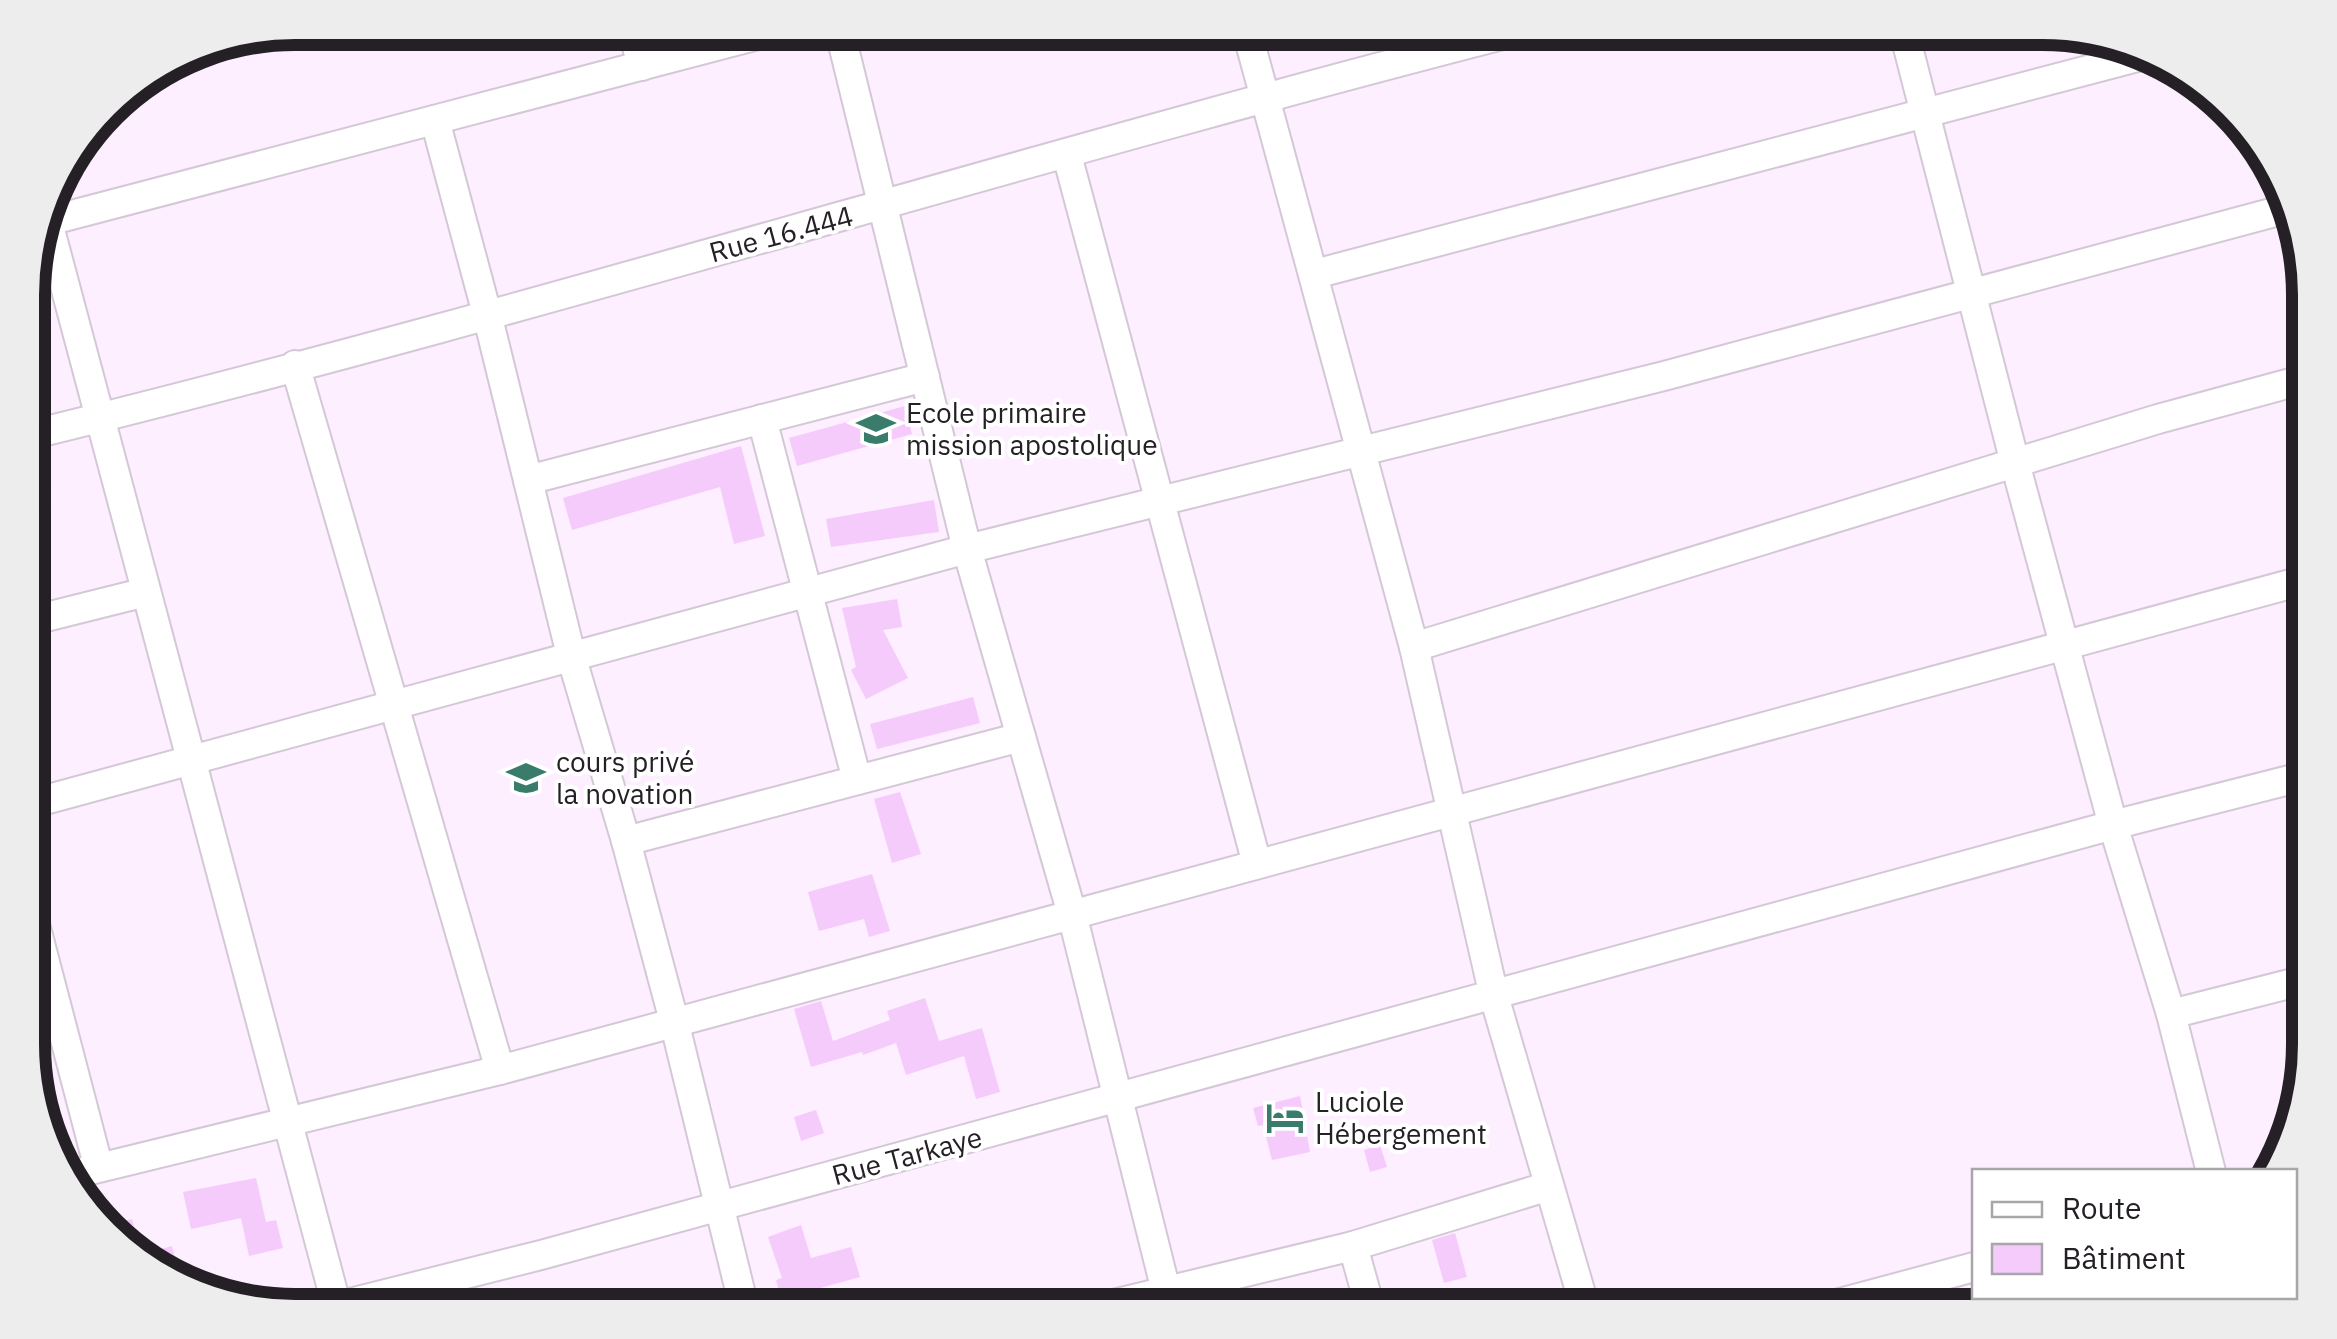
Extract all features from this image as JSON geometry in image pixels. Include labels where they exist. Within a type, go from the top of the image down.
[{"type":"street","points":[[1251,45],[1414,647],[1494,996],[1581,1293]]},
{"type":"street","name":"Rue 16.444","points":[[45,431],[884,206],[1265,96],[1462,45]]},
{"type":"street","points":[[1908,45],[2015,463],[2114,825],[2171,1014],[2210,1169]]},
{"type":"street","points":[[637,46],[642,66]]},
{"type":"street","points":[[58,214],[718,46]]},
{"type":"street","points":[[843,46],[967,548],[1072,914],[1167,1294]]},
{"type":"street","points":[[1315,274],[2125,60]]},
{"type":"street","points":[[435,120],[572,658],[674,1021],[741,1294]]},
{"type":"street","points":[[1068,155],[1257,864]]},
{"type":"street","points":[[45,800],[967,548],[1664,376],[2277,211]]},
{"type":"street","points":[[51,243],[286,1120],[327,1294]]},
{"type":"street","points":[[295,366],[500,1070]]},
{"type":"street","points":[[528,480],[925,377]]},
{"type":"street","points":[[1414,647],[2158,419],[2291,383]]},
{"type":"street","points":[[762,419],[857,780]]},
{"type":"street","points":[[80,1171],[500,1070],[2291,584]]},
{"type":"street","points":[[45,617],[146,592]]},
{"type":"street","points":[[626,841],[1021,736]]},
{"type":"street","name":"Rue Tarkaye","points":[[391,1294],[2291,780]]},
{"type":"street","points":[[45,962],[98,1165]]},
{"type":"street","points":[[2171,1014],[2291,984]]},
{"type":"street","points":[[1194,1293],[1548,1186]]},
{"type":"street","points":[[1353,1246],[1366,1293]]},
{"type":"street","points":[[1877,1293],[1972,1268]]},
{"type":"building","points":[[905,406],[912,434],[797,466],[789,438]]},
{"type":"building","points":[[741,446],[765,536],[734,544],[720,487],[572,530],[563,498]]},
{"type":"building","points":[[934,500],[939,532],[831,547],[826,519]]},
{"type":"building","points":[[897,599],[902,627],[883,630],[908,678],[866,699],[851,670],[856,667],[842,608]]},
{"type":"building","points":[[973,697],[980,723],[877,749],[870,724]]},
{"type":"building","points":[[900,792],[921,854],[892,863],[874,799]]},
{"type":"building","points":[[872,874],[890,931],[869,937],[864,919],[819,931],[808,892]]},
{"type":"building","points":[[925,998],[939,1041],[982,1028],[1000,1092],[976,1099],[964,1056],[906,1075],[896,1043],[811,1067],[794,1009],[821,1001],[833,1041],[890,1020],[887,1011]]},
{"type":"building","points":[[1300,1096],[1310,1152],[1272,1160],[1263,1125],[1258,1126],[1253,1108]]},
{"type":"building","points":[[816,1110],[824,1133],[801,1141],[794,1117]]},
{"type":"building","points":[[1380,1145],[1387,1167],[1370,1172],[1364,1150]]},
{"type":"building","points":[[256,1178],[266,1222],[276,1220],[283,1248],[249,1256],[241,1218],[191,1229],[183,1192]]},
{"type":"building","points":[[132,1219],[137,1237],[130,1232],[120,1222]]},
{"type":"building","points":[[801,1225],[811,1258],[851,1247],[860,1277],[800,1294],[780,1294],[776,1280],[782,1278],[768,1237]]},
{"type":"building","points":[[1455,1233],[1467,1277],[1444,1283],[1432,1240]]},
{"type":"building","points":[[172,1246],[176,1264],[170,1261],[155,1251]]},
{"type":"place","name":"Ecole primaire mission apostolique","points":[[876,429]]},
{"type":"place","name":"cours privé la novation","points":[[526,778]]},
{"type":"place","name":"Luciole Hébergement","points":[[1285,1118]]}]
